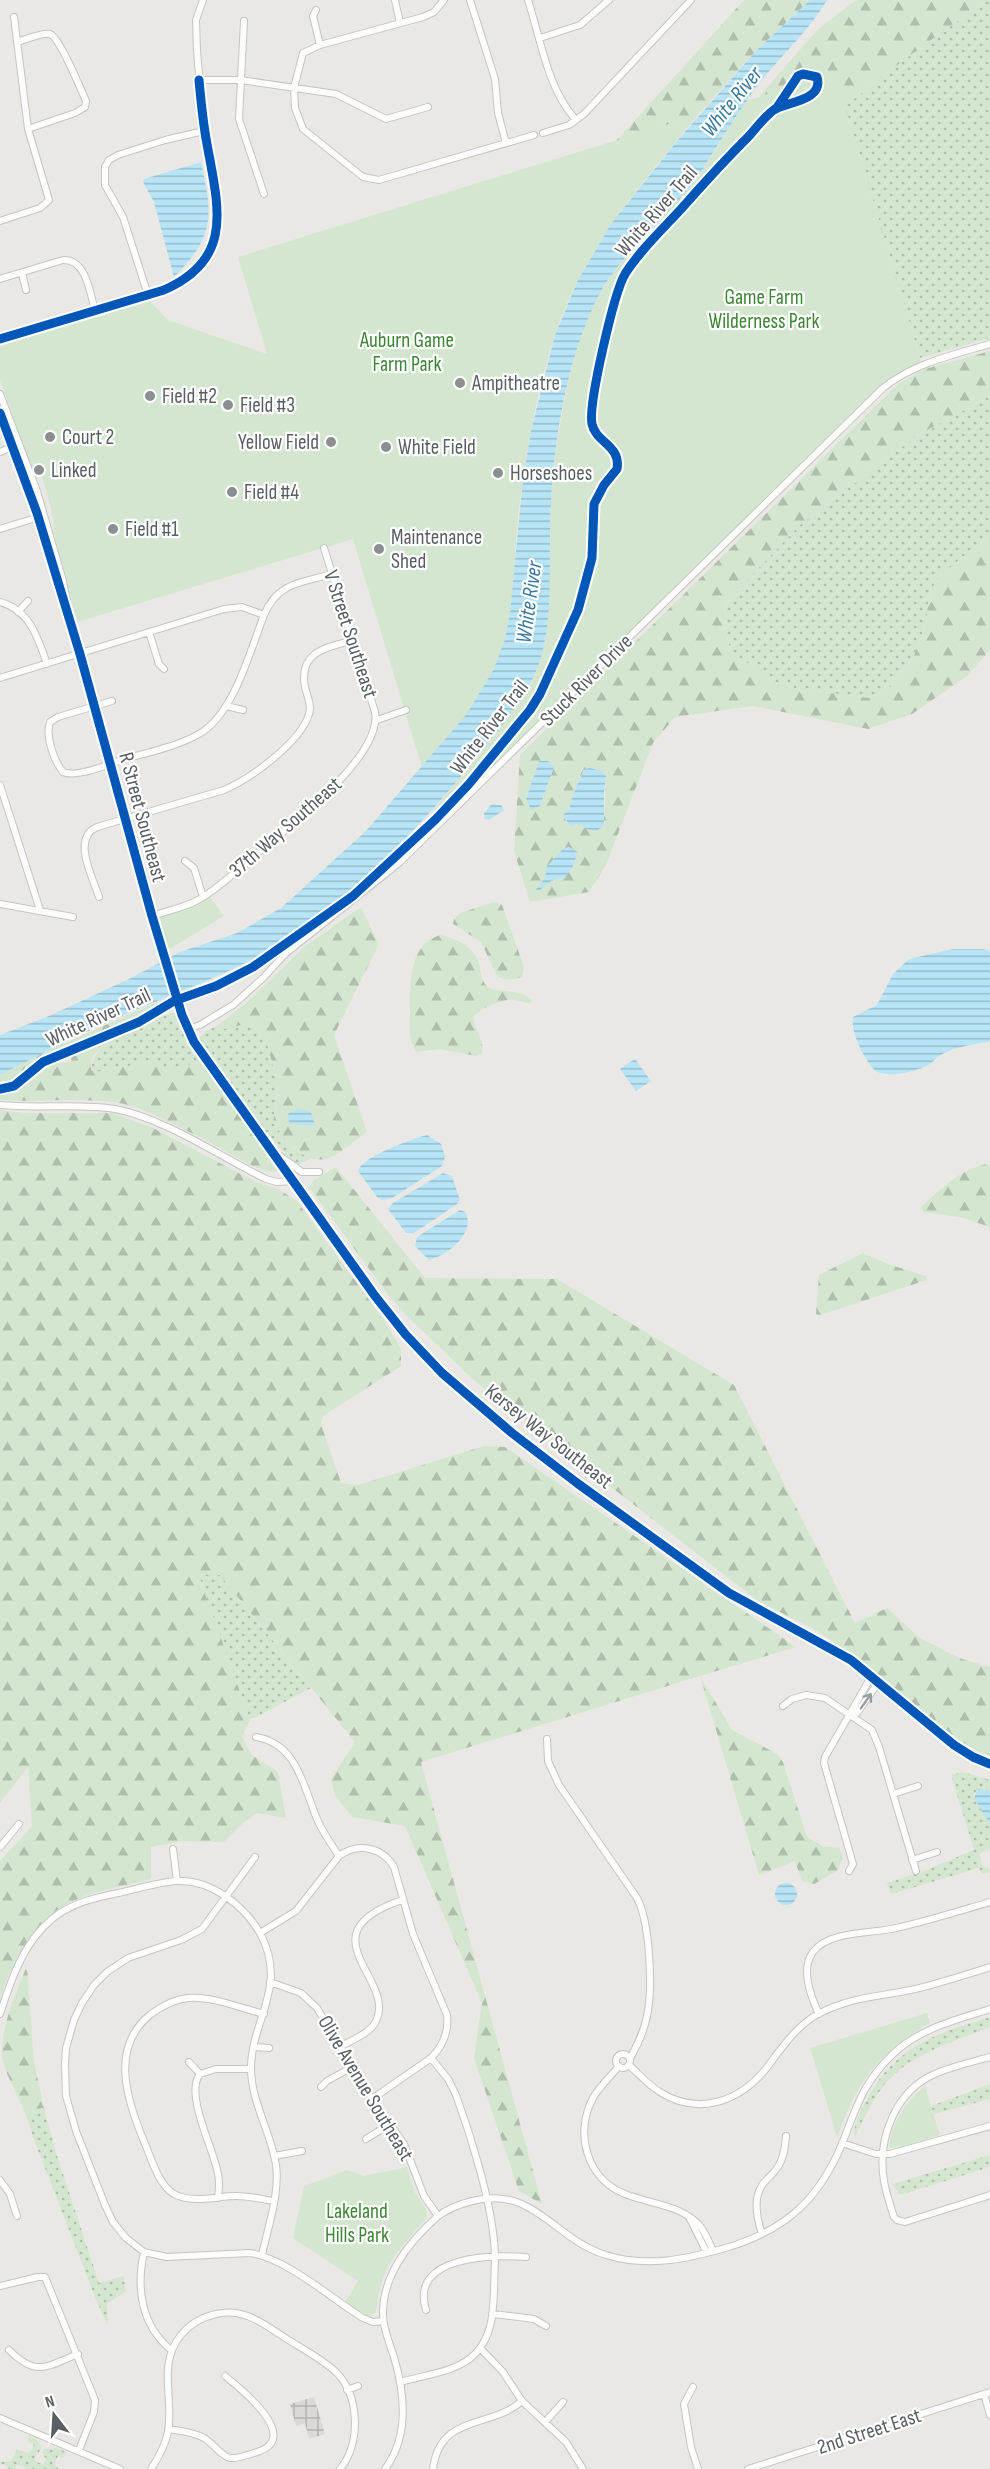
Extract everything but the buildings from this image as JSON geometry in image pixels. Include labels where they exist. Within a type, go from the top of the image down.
[{"type":"street","points":[[0,339],[173,286],[202,263],[210,250],[219,214],[204,131],[199,80],[196,20],[203,0]]},
{"type":"street","points":[[395,0],[400,24]]},
{"type":"street","points":[[444,0],[430,14],[306,51],[301,57],[294,88],[295,108],[303,129],[369,179],[379,180],[534,135]]},
{"type":"street","points":[[470,0],[495,79],[498,113],[506,142]]},
{"type":"street","points":[[528,0],[557,92],[562,103],[575,119]]},
{"type":"street","points":[[540,38],[580,25],[609,0]]},
{"type":"street","points":[[543,134],[562,128],[585,114],[691,0]]},
{"type":"street","points":[[316,10],[313,16],[320,45]]},
{"type":"street","points":[[0,212],[1,220],[40,208],[48,203],[48,190],[28,129],[14,17]]},
{"type":"street","points":[[244,21],[239,111],[241,127],[264,194]]},
{"type":"street","points":[[17,42],[46,34],[52,36],[86,101],[85,107],[75,113],[28,129]]},
{"type":"street","points":[[199,80],[241,80],[336,94],[386,119],[428,107]]},
{"type":"street","points":[[148,295],[123,217],[105,185],[103,174],[105,166],[109,160],[118,155],[165,140],[204,131]]},
{"type":"street","points":[[0,279],[63,260],[73,261],[82,271],[95,311]]},
{"type":"street","points":[[21,273],[26,290]]},
{"type":"street","name":"Stuck River Drive","points":[[187,1029],[200,1025],[233,1005],[295,945],[399,863],[884,388],[897,377],[915,368],[990,344]]},
{"type":"street","name":"R Street Southeast","points":[[0,394],[37,491],[152,916],[187,1029]]},
{"type":"street","name":"R Street Southeast","points":[[0,413],[39,517],[64,607],[69,614]]},
{"type":"street","points":[[0,452],[13,446]]},
{"type":"street","points":[[0,529],[39,517]]},
{"type":"street","name":"V Street Southeast","points":[[324,549],[377,720]]},
{"type":"street","points":[[112,701],[56,718],[48,727],[56,759],[60,769],[66,774],[110,764],[192,738],[210,725],[226,706],[236,686],[272,598],[283,589],[332,574]]},
{"type":"street","points":[[18,612],[28,601]]},
{"type":"street","points":[[0,602],[18,612],[34,629],[47,663]]},
{"type":"street","points":[[0,678],[236,607],[247,607],[264,615]]},
{"type":"street","points":[[149,632],[159,664],[164,669]]},
{"type":"street","points":[[99,897],[84,849],[85,836],[95,828],[224,790],[242,783],[259,771],[287,745],[309,716],[310,707],[304,678],[309,660],[324,649],[354,640]]},
{"type":"street","points":[[226,706],[243,710]]},
{"type":"street","points":[[377,720],[406,710]]},
{"type":"street","name":"37th Way Southeast","points":[[152,916],[203,897],[309,811],[328,793],[368,742],[375,730],[377,720]]},
{"type":"street","points":[[0,784],[40,910]]},
{"type":"street","points":[[185,861],[194,868],[203,897]]},
{"type":"street","points":[[0,904],[73,917]]},
{"type":"street","name":"Kersey Way Southeast","points":[[187,1029],[381,1304],[406,1335],[450,1380],[567,1476],[729,1593],[851,1660],[954,1745],[973,1758],[990,1764]]},
{"type":"street","points":[[0,1105],[33,1108],[94,1107],[128,1112],[200,1144],[266,1179],[277,1182],[295,1181]]},
{"type":"street","points":[[270,1147],[302,1172],[319,1172]]},
{"type":"street","points":[[849,1870],[853,1864],[824,1763],[825,1757],[851,1714],[852,1707],[871,1677]]},
{"type":"street","points":[[851,1714],[857,1713],[878,1683]]},
{"type":"street","points":[[783,1706],[806,1695],[825,1698],[872,1730],[916,1871]]},
{"type":"street","points":[[256,1737],[268,1740],[298,1766],[318,1822],[339,1856]]},
{"type":"street","points":[[547,1739],[548,1761],[559,1785],[637,1898],[645,1915],[649,2009],[643,2032],[629,2062],[625,2068],[619,2066]]},
{"type":"street","points":[[893,1794],[918,1786]]},
{"type":"street","points":[[0,1847],[19,1824]]},
{"type":"street","points":[[260,1933],[296,1911],[339,1856],[357,1848],[366,1848],[384,1855],[394,1868],[413,1934],[447,2015],[448,2025],[440,2049],[431,2058],[372,2099]]},
{"type":"street","points":[[173,1849],[177,1881]]},
{"type":"street","points":[[912,1860],[937,1852]]},
{"type":"street","points":[[255,1857],[202,1929],[181,1940],[137,1954],[107,1972],[82,2003],[74,2020],[66,2048],[66,2096],[80,2141],[113,2222],[126,2238],[144,2252],[167,2257],[249,2253],[262,2255],[294,2272],[363,2318],[373,2322],[383,2321]]},
{"type":"street","points":[[0,2014],[17,1966],[42,1928],[62,1912],[91,1899],[177,1881],[214,1889],[244,1913],[260,1933],[267,1954],[270,1982],[251,2069],[256,2097],[274,2156],[277,2176],[262,2255]]},
{"type":"street","points":[[339,2047],[371,2028],[378,2016],[377,1997],[356,1947],[359,1928],[373,1911],[402,1900]]},
{"type":"street","points":[[819,2014],[809,1984],[808,1964],[813,1952],[829,1941],[846,1935],[896,1928],[990,1902]]},
{"type":"street","points":[[619,2066],[617,2060],[619,2056],[625,2055],[654,2088],[668,2097],[686,2102],[716,2103],[734,2097],[750,2086],[786,2041],[819,2014],[861,1997],[914,1989],[990,1967]]},
{"type":"street","name":"Olive Avenue Southeast","points":[[270,1982],[294,1990],[309,1999],[323,2017],[372,2099],[407,2149],[424,2196],[438,2216]]},
{"type":"street","points":[[264,2014],[206,1999],[179,2000],[162,2006],[147,2017],[134,2034],[127,2053],[125,2079],[132,2109],[165,2186],[180,2197],[191,2199],[236,2196],[273,2201]]},
{"type":"street","points":[[385,2469],[400,2435],[402,2415],[400,2382],[383,2321],[386,2291],[394,2267],[438,2216],[462,2204],[485,2198],[509,2199],[524,2203],[576,2242],[603,2254],[622,2259],[667,2262],[710,2252],[762,2234],[774,2229],[810,2200],[825,2180],[860,2094],[896,2051],[929,2029],[990,2010]]},
{"type":"street","points":[[255,2047],[269,2048]]},
{"type":"street","points":[[990,2056],[936,2073],[915,2086],[892,2115],[885,2135],[883,2154],[884,2182],[897,2220],[905,2222],[990,2195]]},
{"type":"street","points":[[400,2382],[457,2366],[475,2355],[488,2332],[493,2314],[494,2240],[485,2198],[456,2095],[448,2079],[431,2058]]},
{"type":"street","points":[[189,2062],[200,2074]]},
{"type":"street","points":[[619,2066],[595,2094],[585,2116],[584,2138],[589,2159],[599,2176],[618,2191],[669,2206],[690,2219],[701,2228],[710,2252]]},
{"type":"street","points":[[321,2087],[352,2067]]},
{"type":"street","points":[[218,2198],[219,2176],[195,2095],[196,2079],[200,2074],[216,2069],[251,2069]]},
{"type":"street","points":[[366,2139],[390,2124]]},
{"type":"street","points":[[842,2143],[883,2154],[906,2151],[990,2126]]},
{"type":"street","points":[[762,2234],[757,2213],[758,2195],[763,2184],[781,2162],[786,2136]]},
{"type":"street","points":[[274,2156],[302,2151]]},
{"type":"street","points":[[0,2180],[10,2194],[17,2216]]},
{"type":"street","points":[[144,2252],[140,2283],[142,2303],[153,2330],[171,2350]]},
{"type":"street","points":[[426,2310],[423,2297],[424,2288],[437,2273],[458,2262],[482,2256],[526,2257]]},
{"type":"street","points":[[0,2286],[45,2277],[93,2393],[95,2406],[79,2450]]},
{"type":"street","points":[[151,2469],[163,2449],[168,2429],[167,2384],[171,2350],[187,2329],[199,2320],[219,2313],[247,2315],[256,2319],[329,2367],[341,2379],[347,2390],[356,2434],[352,2450],[343,2468]]},
{"type":"street","points":[[493,2314],[534,2319],[546,2326]]},
{"type":"street","points":[[480,2348],[503,2372],[522,2401],[566,2442],[583,2469]]},
{"type":"street","points":[[9,2350],[24,2364],[33,2368],[51,2365],[78,2354]]},
{"type":"street","points":[[168,2429],[199,2436],[224,2455],[233,2458],[263,2450],[270,2445],[273,2439],[272,2432],[263,2410],[225,2376]]},
{"type":"street","points":[[347,2390],[358,2386]]},
{"type":"street","points":[[693,2387],[684,2404],[691,2447],[698,2469]]},
{"type":"street","points":[[987,2393],[990,2415]]},
{"type":"street","name":"2nd Street East","points":[[748,2469],[987,2393]]},
{"type":"street","points":[[434,2469],[439,2448],[451,2433],[467,2424],[510,2409],[522,2401]]},
{"type":"street","points":[[546,2421],[563,2402]]},
{"type":"street","points":[[0,2418],[120,2469]]},
{"type":"street","points":[[773,2462],[775,2469]]},
{"type":"shaded area","points":[[314,2397],[325,2434],[309,2439],[305,2423],[296,2426],[290,2404]]},
{"type":"green space","points":[[744,0],[810,0],[756,51],[698,115],[616,141]]},
{"type":"green space","points":[[856,0],[987,0],[845,106],[920,358],[824,77],[759,97],[817,30]]},
{"type":"green space","points":[[990,0],[990,338],[920,358],[845,106]]},
{"type":"green space","name":"Game Farm Wilderness Park","points":[[835,73],[921,362],[892,377],[849,416],[438,825],[434,810],[518,705],[531,684],[539,663],[545,641],[551,500],[557,440],[567,386],[578,345],[595,302],[627,255],[695,182],[746,101]]},
{"type":"green space","name":"Auburn Game Farm Park","points":[[698,115],[616,219],[581,274],[567,304],[548,357],[532,425],[518,517],[510,613],[501,651],[487,683],[471,709],[422,768],[353,539],[77,622],[41,473],[34,473],[0,381],[0,345],[150,301],[168,320],[267,354],[238,257]]},
{"type":"green space","points":[[990,351],[990,396],[918,435],[800,525],[728,600],[725,614],[726,635],[731,651],[780,686],[868,698],[889,689],[911,664],[926,623],[929,593],[940,576],[976,546],[990,538],[990,650],[967,676],[912,714],[868,729],[753,706],[675,717],[653,743],[606,865],[589,892],[530,902],[514,851],[520,755],[898,384],[925,369]],"holes":[[[537,767],[554,767],[540,806],[531,810],[526,799]],[[590,768],[605,774],[604,825],[586,829],[581,824],[567,823],[563,815],[570,808],[584,769]]]},
{"type":"green space","points":[[990,396],[990,538],[976,546],[940,576],[929,593],[926,623],[911,664],[889,689],[868,698],[780,686],[731,651],[726,635],[725,614],[728,600],[800,525],[918,435]]},
{"type":"green space","points":[[210,897],[224,916],[168,950],[160,918],[197,905]]},
{"type":"green space","points":[[494,902],[502,905],[524,967],[522,977],[516,979],[503,979],[497,976],[481,942],[453,924],[454,919],[460,913]]},
{"type":"green space","points":[[361,907],[379,944],[334,1035],[367,1132],[329,1158],[311,1158],[296,1150],[273,1123],[278,1085],[266,1040],[251,1023],[218,1030],[217,1026],[245,1004],[303,948]]},
{"type":"green space","points":[[440,935],[452,938],[469,948],[477,958],[482,979],[487,986],[492,989],[522,993],[531,1000],[530,1004],[515,1000],[499,1002],[481,1010],[473,1017],[483,1048],[482,1053],[476,1056],[440,1049],[416,1052],[412,1043],[410,1000],[413,967],[416,956],[422,948],[430,940]]},
{"type":"green space","points":[[166,998],[167,1002],[153,1011],[46,1059],[13,1083],[0,1088],[0,1075]]},
{"type":"green space","points":[[178,1011],[187,1035],[202,1062],[162,1071],[152,1063],[96,1072],[91,1070],[102,1046],[113,1037],[125,1030]]},
{"type":"green space","points":[[251,1023],[266,1040],[278,1085],[273,1123],[294,1149],[311,1158],[299,1165],[287,1156],[268,1134],[197,1040],[206,1031],[217,1026],[218,1030]]},
{"type":"green space","points":[[114,1034],[92,1057],[91,1070],[96,1072],[152,1063],[162,1070],[202,1062],[276,1165],[277,1170],[273,1172],[258,1168],[200,1137],[143,1110],[124,1104],[94,1100],[0,1100],[0,1091],[15,1087],[43,1064],[71,1062],[72,1053]]},
{"type":"green space","points":[[0,1110],[28,1113],[113,1113],[153,1128],[256,1182],[278,1189],[296,1200],[384,1320],[401,1349],[401,1366],[323,1416],[321,1424],[341,1483],[358,1485],[484,1446],[505,1447],[796,1647],[421,1762],[542,2204],[519,2191],[474,2058],[482,2003],[405,1826],[353,1817],[335,1796],[331,1779],[355,1742],[220,1575],[198,1574],[250,1720],[242,1737],[252,1755],[278,1772],[286,1818],[257,1813],[224,1842],[181,1841],[151,1847],[151,1879],[78,1899],[49,1917],[35,1930],[19,1954],[0,1999],[0,1861],[32,1826],[28,1767],[0,1803]]},
{"type":"green space","points":[[986,1164],[990,1166],[990,1227],[963,1218],[921,1210],[922,1206],[951,1181],[967,1171]]},
{"type":"green space","points":[[336,1167],[425,1278],[557,1279],[734,1385],[855,1623],[887,1608],[920,1638],[959,1658],[990,1667],[990,1756],[974,1750],[943,1728],[860,1660],[814,1629],[758,1601],[477,1383],[389,1296],[309,1187],[314,1180]]},
{"type":"green space","points":[[863,1253],[925,1276],[927,1280],[820,1315],[816,1314],[819,1275]]},
{"type":"green space","points":[[198,1574],[220,1575],[311,1688],[250,1720]]},
{"type":"green space","points":[[700,1676],[732,1730],[777,1754],[783,1762],[807,1837],[824,1847],[839,1847],[843,1858],[838,1870],[814,1884],[802,1881],[795,1861],[759,1875]]},
{"type":"green space","points":[[963,1772],[990,1780],[990,1791],[978,1789],[973,1795],[990,1824],[990,1848],[979,1854],[983,1866],[990,1869],[990,1872],[982,1874],[979,1868],[891,1894],[887,1883],[974,1850],[951,1775]]},
{"type":"green space","points":[[27,1965],[34,2062],[44,2108],[35,2109],[29,2124],[2,2059],[6,2023]]},
{"type":"green space","points":[[927,2013],[930,2023],[896,2046],[872,2070],[853,2100],[837,2137],[810,2048]]},
{"type":"green space","points":[[990,2017],[990,2027],[920,2056],[896,2073],[876,2096],[855,2137],[856,2122],[866,2101],[877,2083],[903,2055],[934,2036]]},
{"type":"green space","points":[[990,2084],[990,2099],[934,2114],[931,2106]]},
{"type":"green space","points":[[925,2086],[940,2135],[905,2146],[889,2148],[896,2121],[911,2099]]},
{"type":"green space","points":[[44,2108],[57,2156],[99,2283],[124,2276],[126,2291],[107,2304],[108,2326],[29,2124],[35,2109]]},
{"type":"green space","points":[[990,2155],[990,2167],[900,2195],[892,2184]]},
{"type":"green space","name":"Lakeland Hills Park","points":[[407,2167],[414,2191],[426,2209],[427,2217],[392,2260],[382,2282],[376,2312],[368,2316],[345,2302],[358,2281],[293,2238],[304,2186],[347,2170],[364,2176]]},
{"type":"green space","points":[[29,2436],[36,2439],[42,2447],[34,2460],[43,2465],[46,2459],[42,2453],[44,2449],[56,2448],[67,2452],[63,2458],[58,2456],[54,2464],[59,2469],[28,2469],[16,2465],[15,2469],[8,2469],[4,2464],[0,2465],[0,2462],[11,2461],[17,2449],[27,2453],[31,2451],[34,2444],[28,2442]]},
{"type":"water","name":"White River","points":[[810,0],[827,0],[810,24],[754,90],[694,183],[613,272],[584,328],[569,376],[555,452],[551,502],[549,606],[545,640],[534,675],[506,721],[424,819],[398,846],[343,897],[314,920],[237,967],[138,1009],[0,1075],[0,1035],[49,1016],[129,979],[180,952],[237,933],[281,908],[365,832],[466,715],[494,669],[505,639],[510,613],[523,479],[531,431],[555,335],[578,280],[611,224],[677,141],[756,51]]},
{"type":"water","points":[[201,162],[209,211],[204,237],[187,263],[174,277],[154,202],[143,182],[144,179]]},
{"type":"water","points":[[539,761],[548,761],[554,767],[540,806],[531,810],[526,799]]},
{"type":"water","points":[[584,769],[602,771],[606,776],[604,825],[597,831],[586,829],[581,824],[570,826],[563,815],[570,808]]},
{"type":"water","points":[[492,804],[501,805],[504,810],[489,820],[485,819],[484,813]]},
{"type":"water","points":[[569,847],[578,852],[565,878],[554,880],[535,891],[545,878],[547,866],[564,848]]},
{"type":"water","points":[[953,949],[990,951],[990,1041],[946,1052],[928,1065],[915,1070],[894,1074],[876,1071],[858,1044],[853,1017],[877,1005],[893,974],[909,959]]},
{"type":"water","points":[[635,1059],[651,1081],[636,1091],[620,1069]]},
{"type":"water","points":[[297,1109],[311,1112],[314,1122],[312,1126],[289,1124],[288,1114]]},
{"type":"water","points":[[427,1135],[441,1144],[445,1157],[442,1166],[392,1198],[382,1200],[377,1197],[358,1171],[361,1166],[388,1149]]},
{"type":"water","points":[[443,1173],[452,1176],[460,1200],[414,1233],[406,1233],[388,1209],[393,1203]]},
{"type":"water","points":[[460,1210],[465,1212],[468,1220],[464,1235],[452,1248],[429,1260],[415,1246],[417,1237]]},
{"type":"water","points":[[978,1789],[990,1791],[990,1824],[974,1798]]},
{"type":"water","points":[[786,1883],[794,1886],[797,1894],[794,1902],[786,1905],[778,1902],[775,1894],[778,1886]]},
{"type":"cycle path","name":"White River Trail","points":[[0,1089],[14,1086],[43,1062],[139,1022],[174,1001],[216,986],[253,967],[353,896],[435,820],[469,784],[530,710],[540,694],[578,610],[592,558],[594,504],[604,485],[617,469],[617,461],[612,449],[594,430],[592,413],[603,349],[620,285],[631,265],[645,248],[765,118],[775,109],[781,107],[804,99],[810,95],[818,85],[817,77],[803,74],[798,76],[776,109]]},
{"type":"cycle path","points":[[0,339],[164,290],[187,277],[202,263],[212,247],[217,209],[199,80]]},
{"type":"cycle path","points":[[0,413],[37,513],[80,654],[152,916],[182,1015],[194,1042],[375,1296],[406,1335],[442,1373],[512,1433],[577,1483],[729,1593],[851,1660],[954,1745],[990,1764]]},
{"type":"place","name":"Ampitheatre","points":[[460,383]]},
{"type":"place","name":"Field #2","points":[[150,396]]},
{"type":"place","name":"Field #3","points":[[228,405]]},
{"type":"place","name":"Court 2","points":[[50,437]]},
{"type":"place","name":"Yellow Field","points":[[331,442]]},
{"type":"place","name":"White Field","points":[[386,447]]},
{"type":"place","name":"Linked","points":[[39,470]]},
{"type":"place","name":"Horseshoes","points":[[498,473]]},
{"type":"place","name":"Field #4","points":[[232,492]]},
{"type":"place","name":"Field #1","points":[[113,529]]},
{"type":"place","name":"Maintenance Shed","points":[[379,549]]}]
